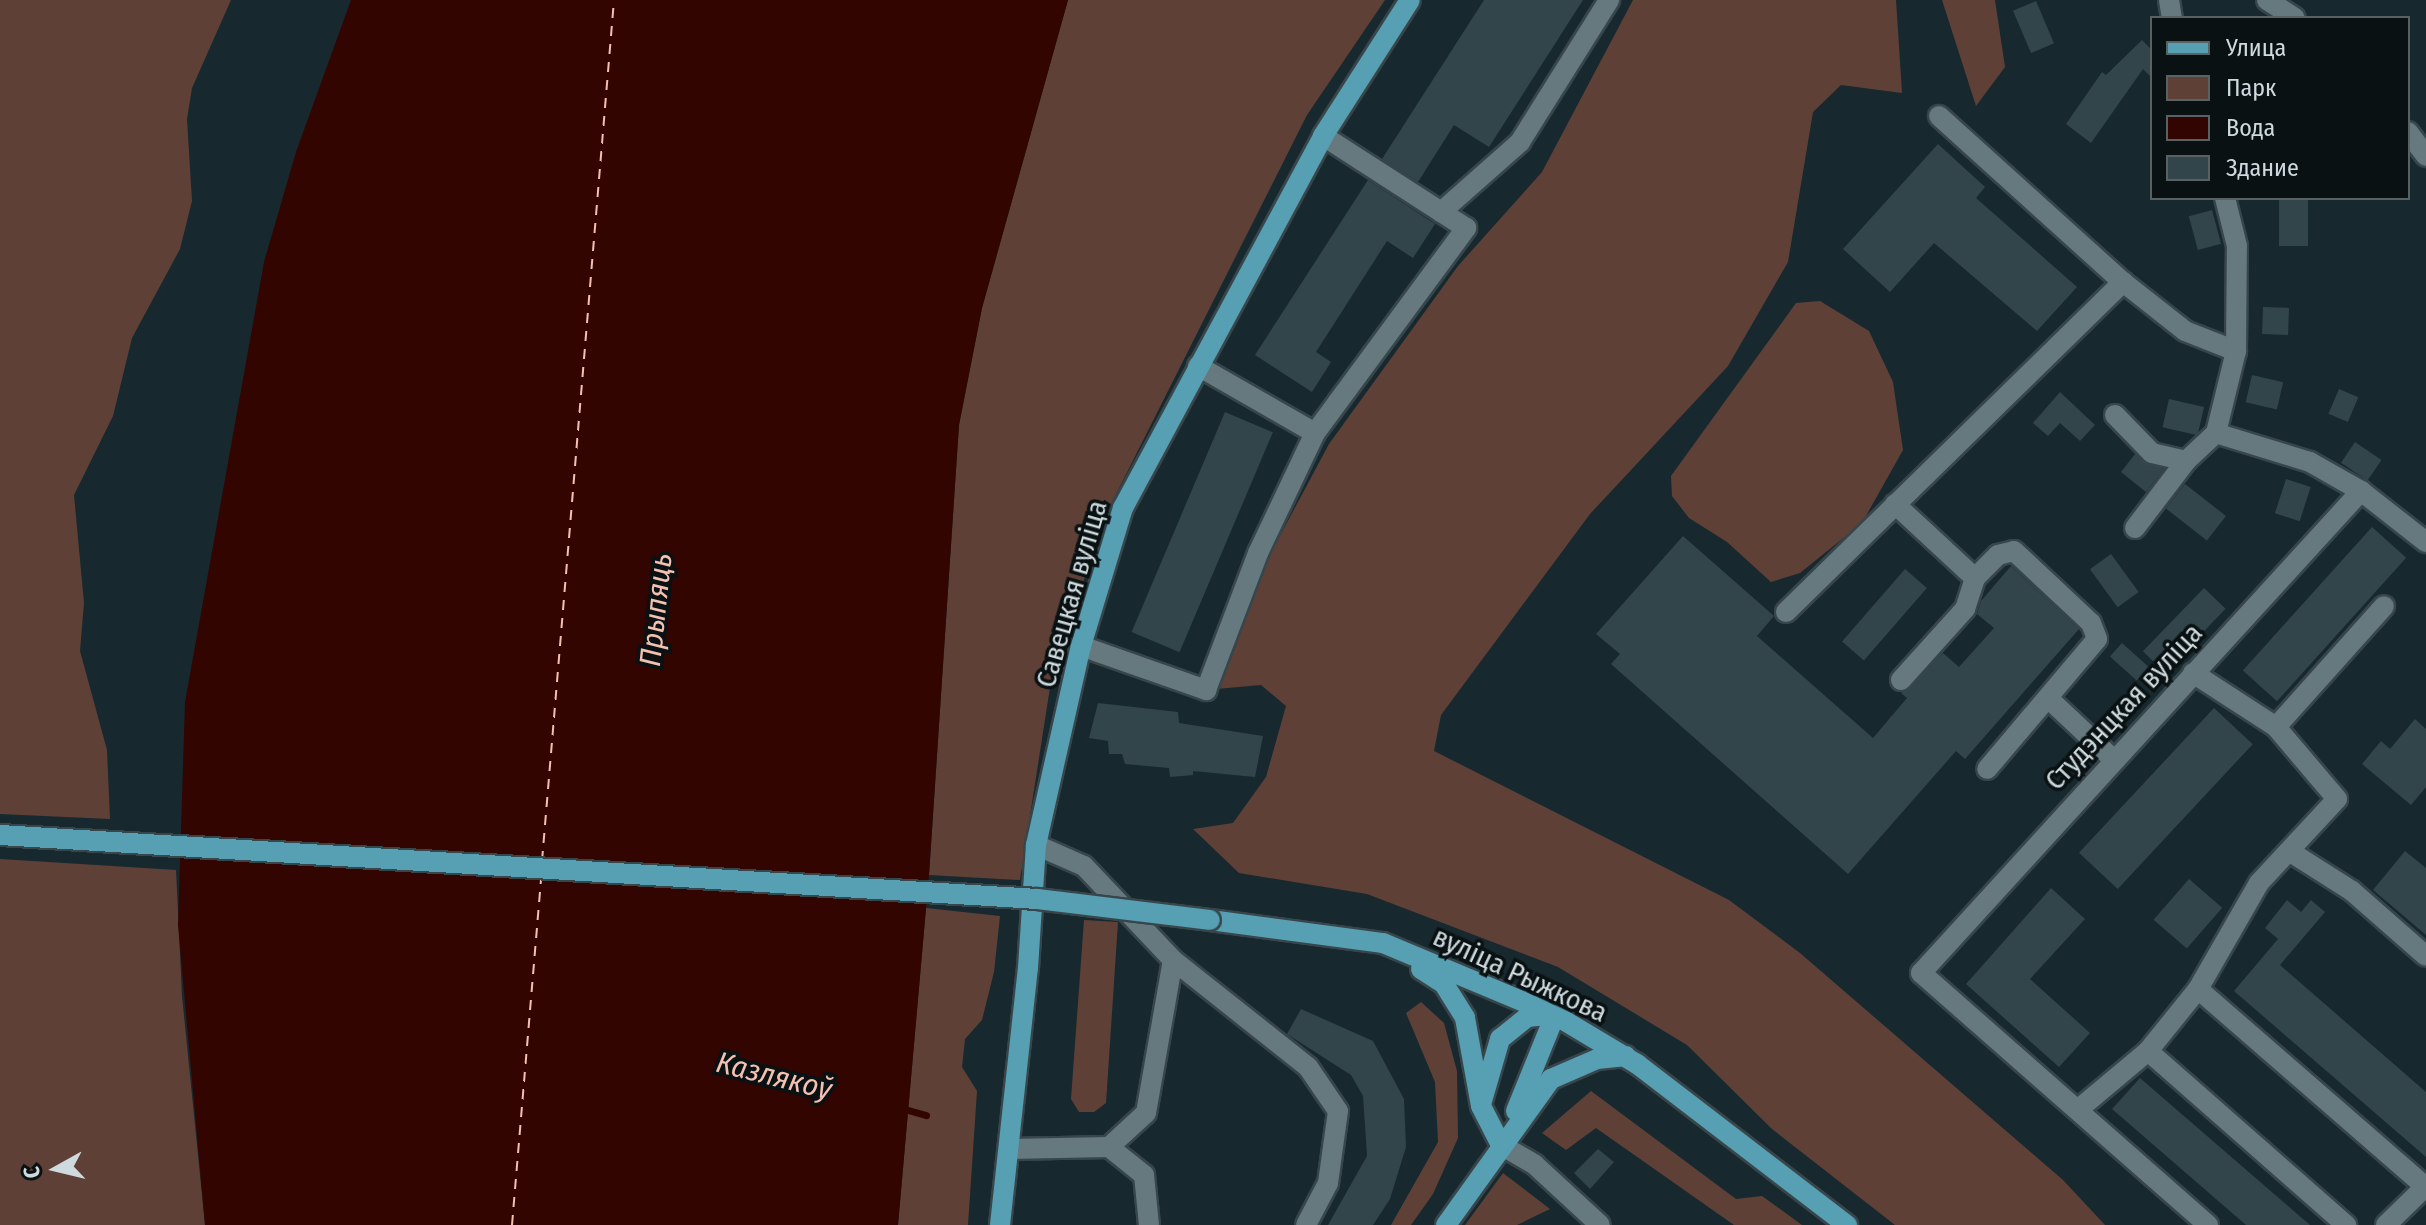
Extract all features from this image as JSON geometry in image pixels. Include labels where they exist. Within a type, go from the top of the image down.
[{"type":"main road","name":"Савецкая вуліца","points":[[1003,1225],[1002,1199],[1036,845],[1081,646],[1123,508],[1323,136],[1410,0]]},
{"type":"main road","name":"вуліца Рыжкова","points":[[0,835],[1037,899],[1383,943],[1555,1015],[1626,1056],[1847,1225]]},
{"type":"main road","points":[[1383,943],[1444,984],[1465,1018],[1481,1106],[1501,1145]]},
{"type":"main road","points":[[1481,1106],[1500,1039],[1527,1017],[1555,1015],[1501,1145]]},
{"type":"main road","points":[[1446,1225],[1551,1079],[1597,1059],[1626,1056]]},
{"type":"street","points":[[1441,212],[1520,142],[1609,0]]},
{"type":"street","points":[[2267,0],[2292,16]]},
{"type":"street","points":[[1939,116],[2123,282],[2185,331],[2236,351]]},
{"type":"street","points":[[2410,135],[2426,156]]},
{"type":"street","points":[[1081,646],[1206,690],[1258,553],[1315,433],[1466,228],[1323,136]]},
{"type":"street","points":[[2135,528],[2186,461],[2216,433],[2236,351],[2237,246],[2226,200]]},
{"type":"street","points":[[1786,612],[2123,282]]},
{"type":"street","points":[[1198,366],[1315,433]]},
{"type":"street","points":[[2115,415],[2152,453],[2186,461]]},
{"type":"street","points":[[2216,433],[2310,462],[2361,491],[2426,542]]},
{"type":"street","name":"Студэнцкая вуліца","points":[[2208,1225],[2080,1108],[1921,973],[2113,759],[2361,491]]},
{"type":"street","points":[[1895,504],[1975,578]]},
{"type":"street","points":[[1901,680],[1965,609],[1975,578],[1998,555],[2014,551],[2091,623],[2097,639],[1987,769]]},
{"type":"street","points":[[2276,727],[2384,606]]},
{"type":"street","points":[[2080,1108],[2148,1051],[2198,989],[2259,883],[2337,799],[2276,727],[2193,673]]},
{"type":"street","points":[[2048,698],[2113,759]]},
{"type":"street","points":[[1036,845],[1084,866],[1173,960],[1308,1067],[1338,1111],[1328,1183],[1306,1225]]},
{"type":"street","points":[[2289,851],[2352,891],[2426,956]]},
{"type":"street","points":[[1109,1147],[1146,1113],[1173,960]]},
{"type":"street","points":[[2198,989],[2426,1186],[2386,1225]]},
{"type":"street","points":[[2148,1051],[2346,1225]]},
{"type":"street","points":[[1501,1145],[1535,1165],[1600,1225]]},
{"type":"street","points":[[1009,1149],[1109,1147],[1144,1175],[1149,1225]]},
{"type":"green space","points":[[0,0],[231,0],[192,88],[187,119],[192,201],[180,249],[132,338],[113,416],[74,495],[84,603],[80,651],[107,750],[110,819],[0,814]]},
{"type":"green space","points":[[1068,0],[1385,0],[1307,115],[1104,518],[1051,681],[1020,880],[929,875],[959,425],[982,308]]},
{"type":"green space","points":[[1633,0],[1896,0],[1902,93],[1841,85],[1813,112],[1788,262],[1728,366],[1590,514],[1441,715],[1434,751],[1729,900],[1800,953],[2063,1180],[2105,1225],[1895,1225],[1772,1129],[1687,1045],[1558,967],[1367,894],[1239,873],[1193,829],[1233,823],[1266,777],[1286,706],[1261,685],[1216,689],[1268,558],[1329,444],[1458,266],[1542,172]]},
{"type":"green space","points":[[1942,0],[1995,0],[2005,67],[1976,106]]},
{"type":"green space","points":[[1820,301],[1869,331],[1893,382],[1903,450],[1862,523],[1800,573],[1771,582],[1727,542],[1689,518],[1672,496],[1671,476],[1796,303]]},
{"type":"green space","points":[[0,859],[176,870],[182,996],[205,1225],[0,1225]]},
{"type":"green space","points":[[926,908],[1000,916],[994,972],[982,1020],[965,1039],[962,1067],[977,1091],[968,1225],[898,1225]]},
{"type":"green space","points":[[1084,920],[1118,922],[1106,1103],[1094,1112],[1079,1112],[1071,1099]]},
{"type":"green space","points":[[1421,1002],[1444,1023],[1457,1071],[1458,1138],[1433,1194],[1411,1225],[1391,1225],[1438,1142],[1435,1082],[1406,1013]]},
{"type":"green space","points":[[1591,1091],[1736,1199],[1762,1196],[1802,1225],[1734,1225],[1596,1128],[1566,1150],[1542,1133]]},
{"type":"green space","points":[[1503,1173],[1550,1209],[1517,1225],[1465,1225]]},
{"type":"water","name":"Прыпяць","points":[[351,0],[1068,0],[982,308],[959,425],[929,875],[898,1225],[205,1225],[178,925],[185,702],[264,262],[296,152]]},
{"type":"building","points":[[1484,0],[1583,0],[1489,147],[1454,125],[1418,182],[1382,159]]},
{"type":"building","points":[[2036,1],[2054,43],[2031,53],[2013,11]]},
{"type":"building","points":[[2142,40],[2150,48],[2150,76],[2143,69],[2091,143],[2066,124],[2102,72],[2106,75]]},
{"type":"building","points":[[1938,144],[1985,187],[1976,198],[2077,287],[2037,331],[1934,243],[1890,292],[1843,249]]},
{"type":"building","points":[[1368,180],[1435,224],[1413,258],[1387,241],[1316,352],[1331,362],[1312,392],[1255,355]]},
{"type":"building","points":[[2279,200],[2308,200],[2308,246],[2279,246]]},
{"type":"building","points":[[2212,210],[2221,244],[2198,250],[2189,216]]},
{"type":"building","points":[[2263,307],[2289,308],[2288,335],[2262,334]]},
{"type":"building","points":[[2252,375],[2283,382],[2277,409],[2246,402]]},
{"type":"building","points":[[2339,389],[2358,397],[2348,422],[2328,414]]},
{"type":"building","points":[[2060,392],[2095,425],[2080,441],[2060,423],[2048,436],[2033,423]]},
{"type":"building","points":[[2169,399],[2204,407],[2198,435],[2162,427]]},
{"type":"building","points":[[1225,412],[1273,432],[1179,652],[1132,632]]},
{"type":"building","points":[[2355,442],[2382,460],[2368,481],[2341,463]]},
{"type":"building","points":[[2135,454],[2164,469],[2146,492],[2121,472]]},
{"type":"building","points":[[2286,479],[2311,487],[2300,521],[2275,513]]},
{"type":"building","points":[[2185,484],[2226,516],[2207,540],[2166,508]]},
{"type":"building","points":[[2372,527],[2406,558],[2277,701],[2243,670]]},
{"type":"building","points":[[1683,536],[1774,616],[1757,636],[1873,738],[1907,698],[1901,693],[1943,653],[1959,667],[1994,628],[1977,614],[1981,601],[2011,566],[2079,629],[1965,759],[1956,751],[1848,874],[1611,664],[1620,654],[1596,634]]},
{"type":"building","points":[[2111,554],[2139,592],[2118,607],[2090,569]]},
{"type":"building","points":[[1905,569],[1927,588],[1864,660],[1842,641]]},
{"type":"building","points":[[2204,588],[2226,609],[2164,672],[2143,651]]},
{"type":"building","points":[[2122,643],[2149,667],[2137,680],[2110,656]]},
{"type":"building","points":[[1098,703],[1178,712],[1179,723],[1263,736],[1255,777],[1193,771],[1193,775],[1170,777],[1169,768],[1125,764],[1122,754],[1109,754],[1108,741],[1089,738]]},
{"type":"building","points":[[2214,708],[2253,744],[2118,889],[2079,853]]},
{"type":"building","points":[[2415,719],[2426,729],[2426,787],[2411,805],[2362,764],[2381,741],[2390,749]]},
{"type":"building","points":[[2405,851],[2426,868],[2426,935],[2373,890]]},
{"type":"building","points":[[2189,879],[2222,908],[2187,949],[2154,920]]},
{"type":"building","points":[[2051,888],[2085,919],[2030,979],[2090,1033],[2059,1067],[1966,984]]},
{"type":"building","points":[[2287,900],[2301,912],[2311,900],[2325,912],[2280,965],[2426,1092],[2426,1157],[2234,991],[2278,939],[2265,928]]},
{"type":"building","points":[[1301,1009],[1373,1041],[1404,1099],[1406,1147],[1390,1199],[1373,1225],[1328,1225],[1367,1156],[1363,1096],[1351,1075],[1287,1034]]},
{"type":"building","points":[[2140,1078],[2310,1225],[2246,1225],[2112,1109]]},
{"type":"building","points":[[1598,1149],[1614,1162],[1590,1189],[1574,1173]]},
{"type":"waterway","name":"Казлякоў","points":[[901,1108],[926,1115]]},
{"type":"ferry route","points":[[542,861],[614,0]]},
{"type":"ferry route","points":[[512,1225],[541,879]]}]
